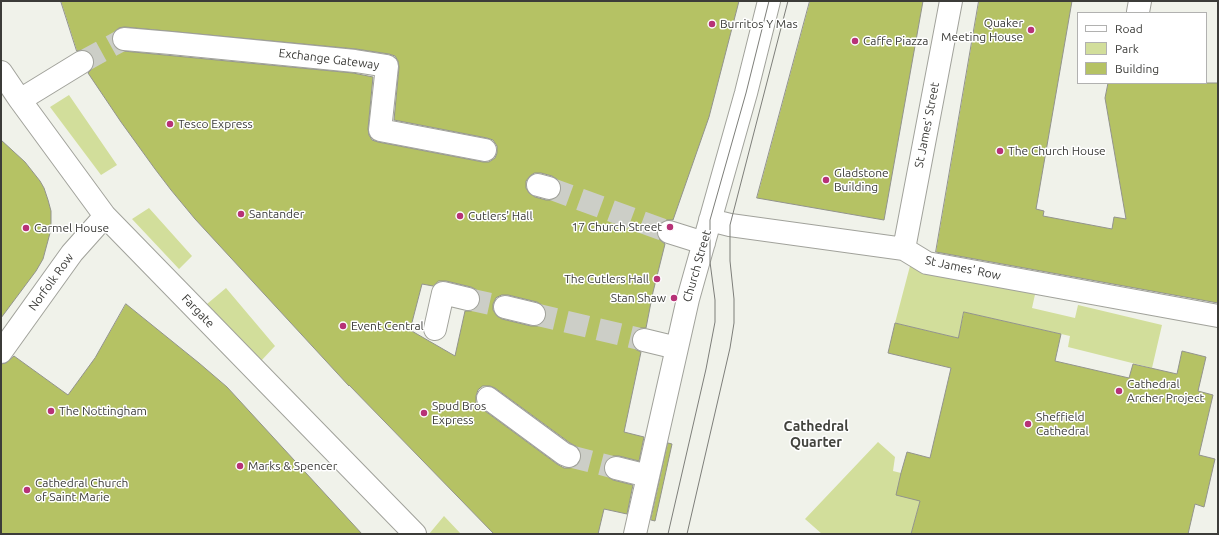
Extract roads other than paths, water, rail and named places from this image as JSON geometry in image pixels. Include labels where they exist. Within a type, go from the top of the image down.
[{"type":"street","name":"Church Street","points":[[635,534],[688,299],[746,93],[769,1]]},
{"type":"street","name":"St James' Street","points":[[904,249],[951,1]]},
{"type":"street","name":"Exchange Gateway","points":[[124,39],[179,43],[387,66],[380,130],[485,150]]},
{"type":"street","points":[[20,100],[82,62]]},
{"type":"street","name":"Fargate","points":[[1,72],[105,216],[415,534]]},
{"type":"street","name":"Norfolk Row","points":[[1,352],[72,253],[105,216]]},
{"type":"street","name":"St James' Row","points":[[710,220],[730,225],[904,249],[927,262],[1218,316]]},
{"type":"street","points":[[669,232],[704,243]]},
{"type":"street","points":[[435,329],[443,293],[468,298]]},
{"type":"street","points":[[505,308],[534,314]]},
{"type":"street","points":[[644,340],[677,348]]},
{"type":"street","points":[[488,398],[564,454],[569,456]]},
{"type":"street","points":[[616,468],[648,476]]},
{"type":"tunnel","points":[[82,62],[124,39]]},
{"type":"tunnel","points":[[549,188],[669,232]]},
{"type":"tunnel","points":[[468,299],[505,307]]},
{"type":"tunnel","points":[[534,314],[644,340]]},
{"type":"tunnel","points":[[569,456],[616,468]]},
{"type":"tram line","points":[[668,534],[706,369],[715,322],[715,300],[710,262],[710,220],[746,93],[769,1]]},
{"type":"tram line","points":[[687,534],[730,348],[734,323],[734,299],[730,261],[730,225],[788,1]]},
{"type":"place","name":"Burritos Y Mas","points":[[712,24]]},
{"type":"place","name":"Quaker Meeting House","points":[[1031,30]]},
{"type":"place","name":"Caffe Piazza","points":[[855,41]]},
{"type":"place","name":"Tesco Express","points":[[170,124]]},
{"type":"place","name":"The Church House","points":[[1000,151]]},
{"type":"place","name":"Gladstone Building","points":[[826,180]]},
{"type":"place","name":"Santander","points":[[241,214]]},
{"type":"place","name":"Cutlers' Hall","points":[[460,216]]},
{"type":"place","name":"17 Church Street","points":[[670,227]]},
{"type":"place","name":"Carmel House","points":[[26,228]]},
{"type":"place","name":"The Cutlers Hall","points":[[657,279]]},
{"type":"place","name":"Stan Shaw","points":[[674,298]]},
{"type":"place","name":"Event Central","points":[[343,326]]},
{"type":"place","name":"Cathedral Archer Project","points":[[1119,391]]},
{"type":"place","name":"The Nottingham","points":[[51,411]]},
{"type":"place","name":"Spud Bros Express","points":[[424,413]]},
{"type":"place","name":"Sheffield Cathedral","points":[[1028,424]]},
{"type":"place","name":"Marks & Spencer","points":[[240,466]]},
{"type":"place","name":"Cathedral Church of Saint Marie","points":[[27,490]]},
{"type":"district","name":"Cathedral Quarter","points":[[816,434]]}]
